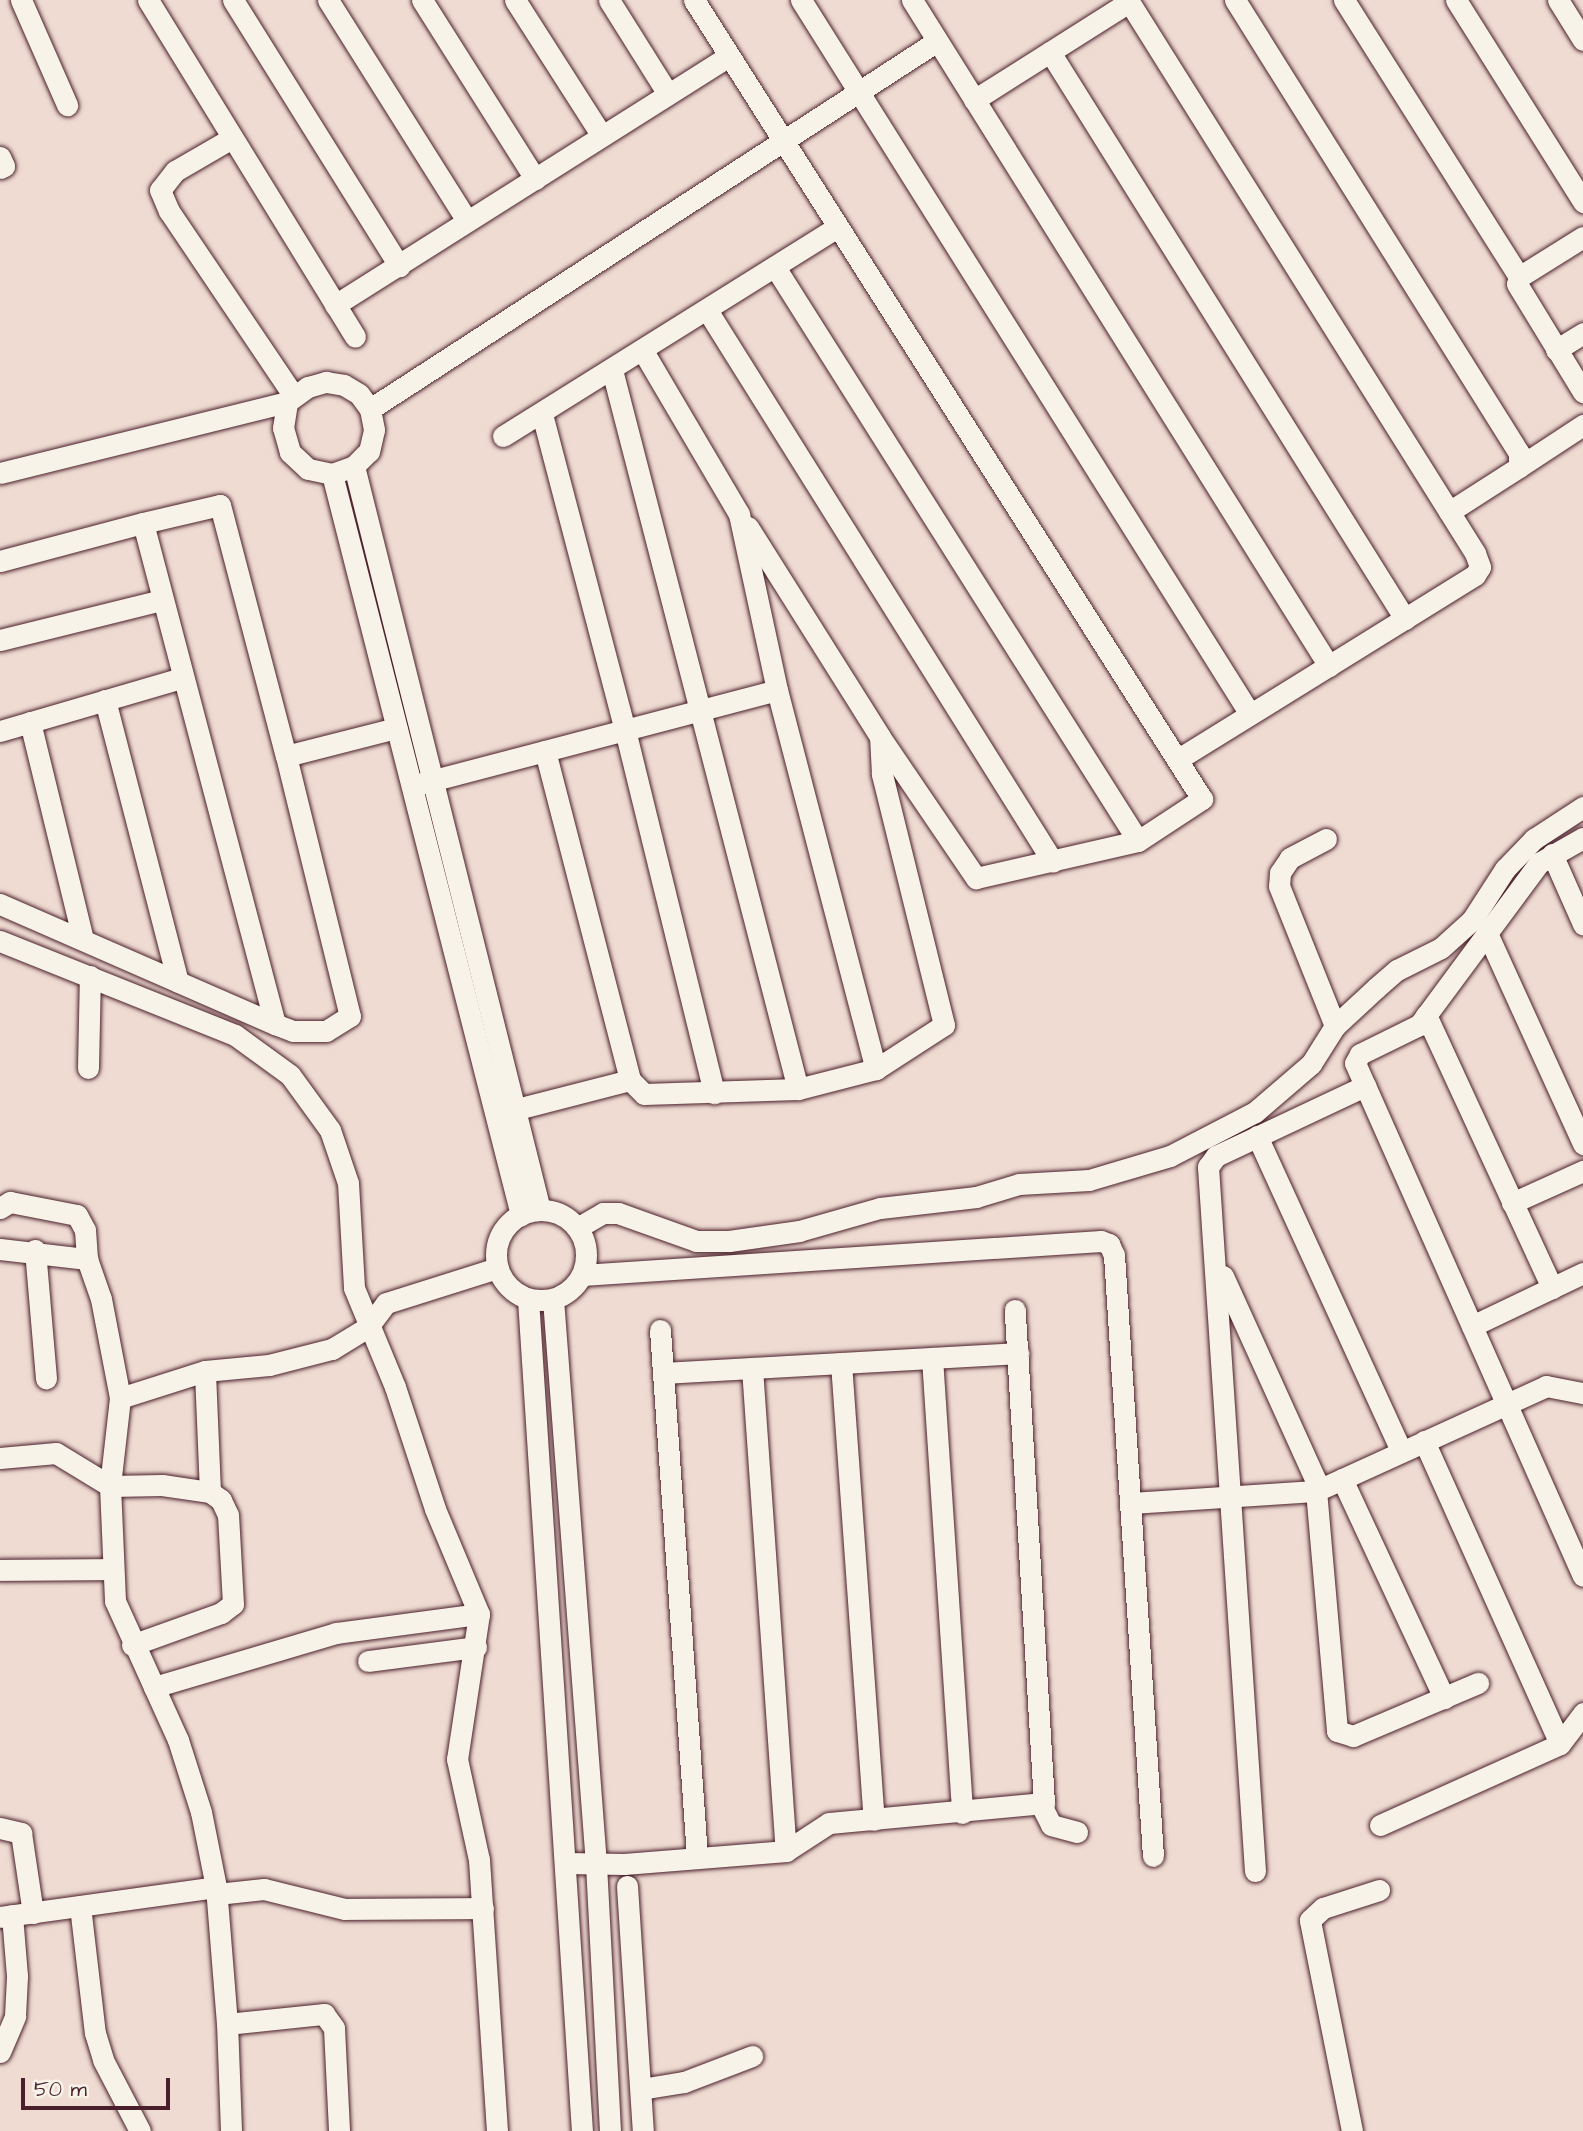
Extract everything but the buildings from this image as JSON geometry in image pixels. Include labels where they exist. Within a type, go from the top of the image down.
[{"type":"street","points":[[21,0],[67,105]]},
{"type":"street","points":[[148,0],[355,336]]},
{"type":"street","points":[[233,0],[399,266]]},
{"type":"street","points":[[328,0],[467,221]]},
{"type":"street","points":[[422,0],[535,179]]},
{"type":"street","points":[[516,0],[602,136]]},
{"type":"street","points":[[609,0],[668,94]]},
{"type":"street","points":[[643,351],[739,514],[972,877],[1053,862],[1138,841],[1202,799],[1180,758],[836,228],[694,0]]},
{"type":"street","points":[[801,0],[1250,714]]},
{"type":"street","points":[[912,0],[1328,666]]},
{"type":"street","points":[[1235,0],[1519,453],[1519,467]]},
{"type":"street","points":[[1344,0],[1519,276],[1520,293],[1583,392]]},
{"type":"street","points":[[1456,0],[1583,202]]},
{"type":"street","points":[[1558,0],[1583,40]]},
{"type":"street","points":[[974,100],[1128,1],[1450,512],[1480,567],[1475,575],[1180,758]]},
{"type":"street","points":[[370,409],[937,41]]},
{"type":"street","points":[[1050,52],[1405,619]]},
{"type":"street","points":[[335,305],[729,56]]},
{"type":"street","points":[[0,473],[290,399],[326,383],[344,385],[359,394],[370,409],[374,430],[369,451],[354,466],[332,474],[308,469],[290,452],[283,428],[290,399],[169,211],[160,190],[175,171],[232,138]]},
{"type":"street","points":[[0,157],[4,166],[0,168]]},
{"type":"street","points":[[503,436],[836,228]]},
{"type":"street","points":[[1519,276],[1583,237]]},
{"type":"street","points":[[775,267],[1138,841]]},
{"type":"street","points":[[707,310],[1053,862]]},
{"type":"street","points":[[1556,350],[1583,333]]},
{"type":"street","points":[[612,370],[798,1089]]},
{"type":"street","points":[[542,414],[625,730],[713,1093]]},
{"type":"street","points":[[1450,512],[1583,425]]},
{"type":"street","points":[[354,466],[517,1109],[531,1212]]},
{"type":"street","points":[[332,474],[410,786],[531,1212]]},
{"type":"street","points":[[0,561],[220,505],[350,1016],[326,1031],[293,1031],[0,904]]},
{"type":"street","points":[[739,514],[778,690],[876,1069]]},
{"type":"street","points":[[143,523],[181,678],[275,1024]]},
{"type":"street","points":[[0,640],[162,600]]},
{"type":"street","points":[[0,731],[181,678]]},
{"type":"street","points":[[410,786],[778,690]]},
{"type":"street","points":[[105,700],[178,982]]},
{"type":"street","points":[[30,722],[83,940]]},
{"type":"street","points":[[286,756],[396,728]]},
{"type":"street","points":[[545,751],[630,1080],[644,1094],[713,1093],[798,1089],[876,1069],[941,1028],[945,1021],[882,774],[880,737]]},
{"type":"street","points":[[577,1228],[603,1213],[618,1213],[696,1241],[729,1241],[799,1231],[880,1208],[976,1197],[1019,1184],[1088,1180],[1137,1169],[1255,1112],[1311,1064],[1335,1026],[1396,970],[1441,948],[1472,920],[1505,869],[1534,839],[1583,807]]},
{"type":"street","points":[[1583,838],[1539,863],[1419,1025],[1356,1058],[1365,1086],[1583,1576]]},
{"type":"street","points":[[1326,839],[1290,858],[1280,873],[1279,886],[1335,1026]]},
{"type":"street","points":[[1552,854],[1583,924]]},
{"type":"street","points":[[1487,933],[1583,1144]]},
{"type":"street","points":[[0,941],[235,1035],[290,1075],[330,1130],[348,1183],[354,1288],[395,1387],[435,1509],[480,1614],[457,1759],[469,1802],[483,1908],[497,2131]]},
{"type":"street","points":[[88,1068],[90,976]]},
{"type":"street","points":[[1426,1015],[1552,1288]]},
{"type":"street","points":[[517,1109],[630,1080]]},
{"type":"street","points":[[1255,1871],[1217,1265],[1208,1167],[1216,1156],[1365,1086]]},
{"type":"street","points":[[1257,1136],[1401,1451]]},
{"type":"street","points":[[1513,1203],[1583,1171]]},
{"type":"street","points":[[0,1208],[10,1202],[77,1215],[85,1230],[87,1259],[101,1299],[120,1398],[110,1486],[115,1601],[132,1645],[178,1740],[201,1812],[217,1891],[227,2024],[231,2131]]},
{"type":"street","points":[[531,1212],[561,1214],[577,1228],[586,1250],[582,1275],[570,1290],[553,1300],[528,1299],[508,1287],[497,1268],[496,1247],[505,1228],[531,1212]]},
{"type":"street","points":[[582,1275],[1106,1243],[1114,1255],[1153,1856]]},
{"type":"street","points":[[0,1249],[35,1250],[87,1259]]},
{"type":"street","points":[[35,1250],[46,1379]]},
{"type":"street","points":[[1217,1265],[1310,1464],[1316,1491],[1335,1726],[1342,1734],[1353,1737],[1478,1683]]},
{"type":"street","points":[[120,1398],[205,1371],[269,1364],[332,1349],[368,1327],[386,1303],[497,1268]]},
{"type":"street","points":[[1472,1326],[1583,1273]]},
{"type":"street","points":[[528,1299],[567,1863],[582,2131]]},
{"type":"street","points":[[553,1300],[596,1864],[610,2131]]},
{"type":"street","points":[[1015,1310],[1047,1797],[1041,1805],[1043,1816],[1051,1825],[1077,1832]]},
{"type":"street","points":[[660,1330],[697,1856]]},
{"type":"street","points":[[664,1373],[1018,1353]]},
{"type":"street","points":[[932,1358],[962,1813]]},
{"type":"street","points":[[841,1363],[874,1820]]},
{"type":"street","points":[[751,1368],[786,1851]]},
{"type":"street","points":[[205,1371],[210,1492]]},
{"type":"street","points":[[1130,1503],[1316,1491],[1506,1403],[1556,1385],[1583,1393]]},
{"type":"street","points":[[1424,1441],[1560,1744]]},
{"type":"street","points":[[0,1458],[56,1453],[110,1486],[162,1485],[210,1492],[221,1500],[228,1515],[233,1604],[221,1613],[132,1645]]},
{"type":"street","points":[[1342,1479],[1444,1698]]},
{"type":"street","points":[[0,1570],[113,1569]]},
{"type":"street","points":[[154,1687],[336,1633],[480,1614]]},
{"type":"street","points":[[368,1661],[476,1647]]},
{"type":"street","points":[[1380,1825],[1560,1744],[1583,1713]]},
{"type":"street","points":[[567,1863],[596,1864],[786,1851],[824,1824],[1041,1805]]},
{"type":"street","points":[[0,1828],[21,1833],[15,1915],[15,2017],[0,2052]]},
{"type":"street","points":[[627,1886],[643,2131]]},
{"type":"street","points":[[15,1915],[217,1891],[264,1889],[345,1909],[483,1908]]},
{"type":"street","points":[[1353,2131],[1321,1989],[1310,1920],[1324,1908],[1379,1890]]},
{"type":"street","points":[[80,1906],[95,2033],[103,2060],[141,2131]]},
{"type":"street","points":[[227,2024],[329,2016],[335,2045],[339,2131]]},
{"type":"street","points":[[641,2089],[684,2082],[752,2056]]}]
